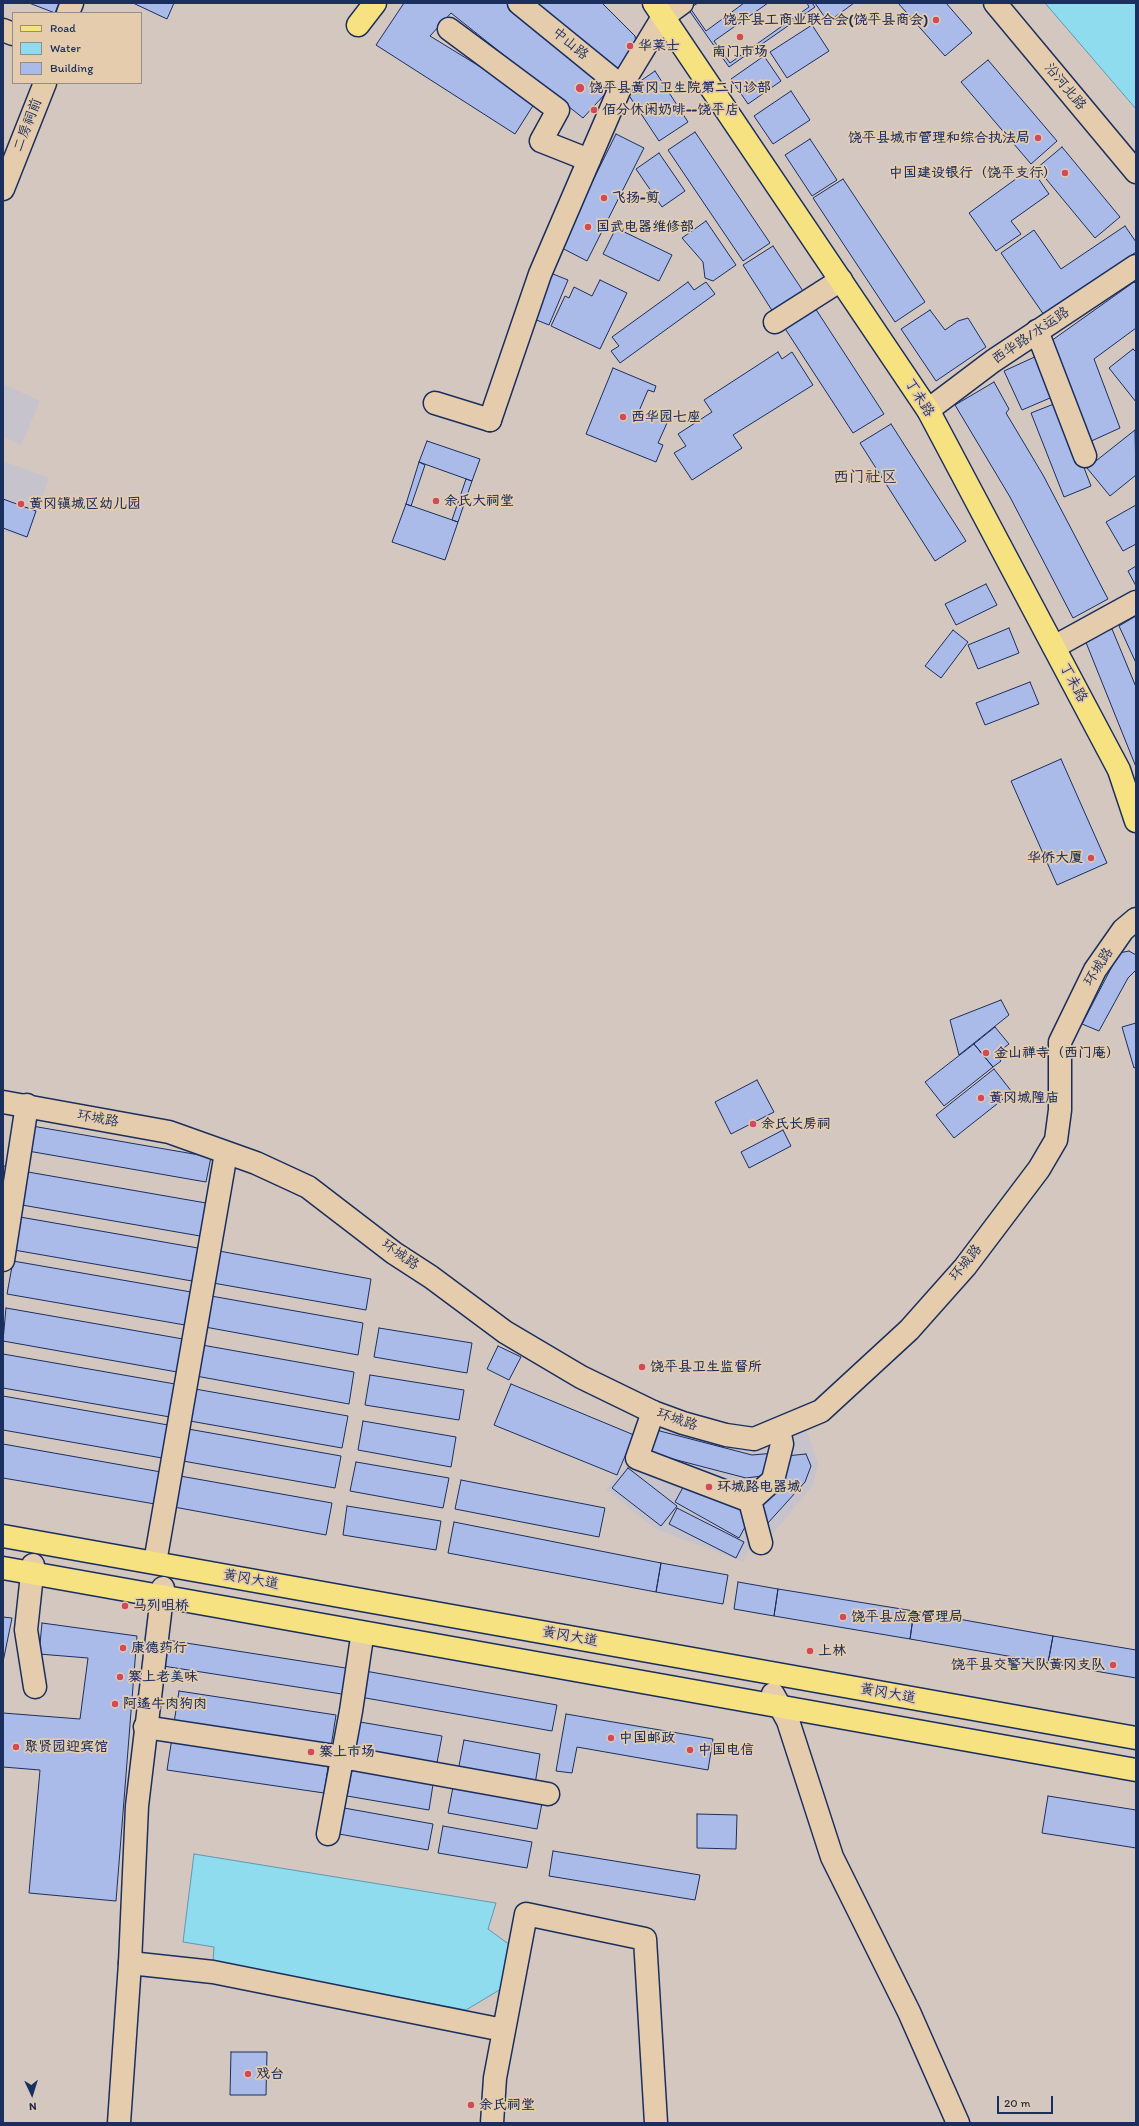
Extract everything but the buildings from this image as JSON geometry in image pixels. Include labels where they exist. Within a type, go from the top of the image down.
[{"type":"main road","points":[[358,25],[375,3]]},
{"type":"main road","name":"丁未路","points":[[659,10],[928,410],[1119,770],[1136,821]]},
{"type":"main road","name":"黄冈大道","points":[[3,1536],[1136,1738]]},
{"type":"main road","points":[[3,1568],[1136,1770]]},
{"type":"street","name":"中山路","points":[[519,3],[621,86]]},
{"type":"street","points":[[435,403],[490,420],[540,274],[621,86],[659,10],[682,3]]},
{"type":"street","name":"沿河北路","points":[[995,3],[1136,172]]},
{"type":"street","points":[[449,29],[558,110],[541,141],[589,160]]},
{"type":"street","name":"二房祠前","points":[[3,189],[45,84]]},
{"type":"street","name":"西华路/水运路","points":[[928,410],[993,361],[1136,266]]},
{"type":"street","points":[[775,322],[841,280]]},
{"type":"street","points":[[1037,331],[1085,456]]},
{"type":"street","points":[[1054,647],[1136,602]]},
{"type":"street","name":"环城路","points":[[3,1102],[27,1105],[169,1132],[256,1163],[308,1187],[394,1253],[431,1277],[505,1332],[581,1377],[653,1412],[683,1423],[733,1436],[754,1439],[821,1411],[909,1330],[965,1267],[1039,1169],[1056,1140],[1060,1110],[1060,1042],[1095,970],[1124,930],[1136,919]]},
{"type":"street","points":[[3,1260],[27,1105]]},
{"type":"street","points":[[157,1551],[226,1153]]},
{"type":"street","points":[[653,1412],[638,1458],[750,1501]]},
{"type":"street","points":[[750,1501],[773,1480],[782,1444],[778,1430]]},
{"type":"street","points":[[750,1501],[761,1543]]},
{"type":"street","points":[[34,1565],[26,1630],[35,1687]]},
{"type":"street","points":[[118,2123],[130,1963],[137,1806],[145,1727],[163,1588]]},
{"type":"street","points":[[328,1834],[361,1644]]},
{"type":"street","points":[[773,1694],[788,1721],[832,1857],[909,2012],[958,2123]]},
{"type":"street","points":[[145,1727],[342,1757],[548,1794]]},
{"type":"street","points":[[492,2123],[496,2078],[526,1914],[645,1939],[656,2123]]},
{"type":"street","points":[[130,1963],[213,1972],[504,2030]]},
{"type":"shaded area","points":[[3,384],[40,401],[21,445],[3,436]]},
{"type":"shaded area","name":"黄冈镇城区幼儿园","points":[[3,461],[49,478],[27,539],[3,531]]},
{"type":"shaded area","name":"环城路电器城","points":[[647,1409],[726,1435],[803,1420],[818,1463],[813,1485],[771,1536],[748,1552],[743,1562],[656,1529],[606,1489],[631,1458]]},
{"type":"water","points":[[1045,3],[1136,3],[1136,109]]},
{"type":"water","points":[[194,1854],[496,1903],[488,1929],[510,1945],[501,1989],[466,2010],[213,1962],[214,1947],[183,1942]]},
{"type":"place","name":"饶平县工商业联合会(饶平县商会)","points":[[936,20]]},
{"type":"place","name":"南门市场","points":[[740,37]]},
{"type":"place","name":"华莱士","points":[[630,46]]},
{"type":"place","name":"饶平县黄冈卫生院第二门诊部","points":[[580,88]]},
{"type":"place","name":"佰分休闲奶啡--饶平店","points":[[594,110]]},
{"type":"place","name":"饶平县城市管理和综合执法局","points":[[1038,138]]},
{"type":"place","name":"中国建设银行（饶平支行）","points":[[1065,173]]},
{"type":"place","name":"飞扬-剪","points":[[604,198]]},
{"type":"place","name":"国武电器维修部","points":[[588,227]]},
{"type":"place","name":"西华园七座","points":[[623,417]]},
{"type":"place","name":"余氏大祠堂","points":[[436,501]]},
{"type":"place","name":"黄冈镇城区幼儿园","points":[[21,504]]},
{"type":"place","name":"华侨大厦","points":[[1091,858]]},
{"type":"place","name":"金山禅寺（西门庵）","points":[[986,1053]]},
{"type":"place","name":"黄冈城隍庙","points":[[981,1098]]},
{"type":"place","name":"余氏长房祠","points":[[753,1124]]},
{"type":"place","name":"饶平县卫生监督所","points":[[642,1367]]},
{"type":"place","name":"环城路电器城","points":[[709,1487]]},
{"type":"place","name":"马列咀桥","points":[[125,1606]]},
{"type":"place","name":"饶平县应急管理局","points":[[843,1617]]},
{"type":"place","name":"康德药行","points":[[123,1648]]},
{"type":"place","name":"上林","points":[[810,1651]]},
{"type":"place","name":"饶平县交警大队黄冈支队","points":[[1113,1665]]},
{"type":"place","name":"寨上老美味","points":[[120,1677]]},
{"type":"place","name":"阿遥牛肉狗肉","points":[[115,1704]]},
{"type":"place","name":"中国邮政","points":[[611,1738]]},
{"type":"place","name":"聚贤园迎宾馆","points":[[16,1747]]},
{"type":"place","name":"中国电信","points":[[690,1750]]},
{"type":"place","name":"寨上市场","points":[[311,1752]]},
{"type":"place","name":"戏台","points":[[248,2074]]},
{"type":"place","name":"余氏祠堂","points":[[471,2105]]},
{"type":"district","name":"西门社区","points":[[865,478]]}]
